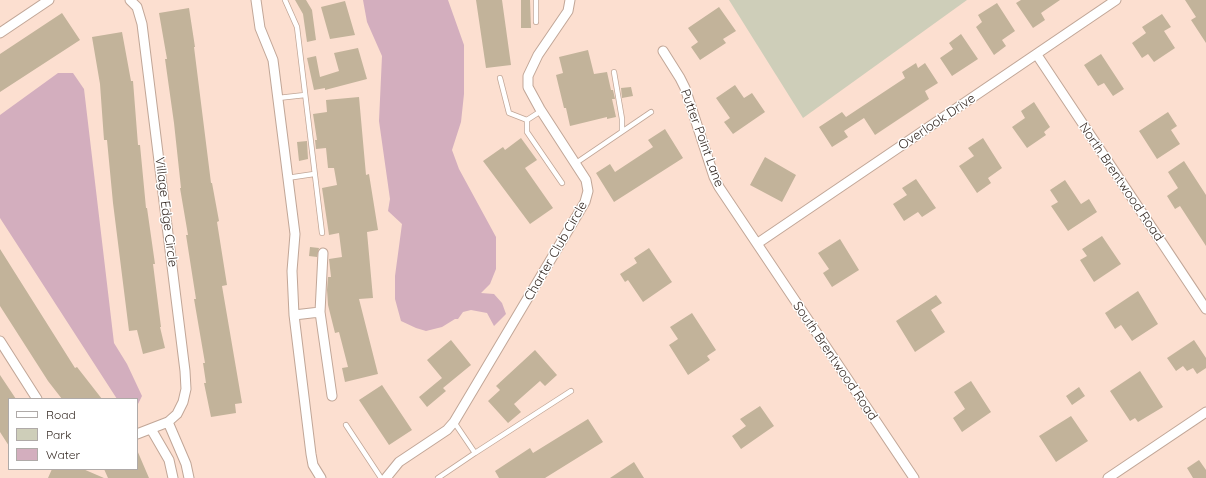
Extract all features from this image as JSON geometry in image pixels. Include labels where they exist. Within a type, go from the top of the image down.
[{"type":"street","points":[[0,33],[49,0]]},
{"type":"street","name":"Village Edge Circle","points":[[130,0],[136,7],[142,24],[186,389],[183,402],[177,414],[168,422],[138,434]]},
{"type":"street","points":[[256,0],[260,28],[273,60],[295,234],[292,277],[294,315],[311,454],[313,465],[321,478]]},
{"type":"street","name":"Charter Club Circle","points":[[386,478],[396,465],[446,430],[454,422],[585,202],[588,191],[586,180],[528,87],[528,76],[538,55],[568,11],[570,0]]},
{"type":"street","name":"Overlook Drive","points":[[758,243],[1116,0]]},
{"type":"street","name":"Putter Point Lane","points":[[662,51],[685,88],[714,177],[719,187],[758,243]]},
{"type":"street","name":"North Brentwood Road","points":[[1036,54],[1206,309]]},
{"type":"street","name":"South Brentwood Road","points":[[758,243],[807,319],[914,478]]},
{"type":"street","points":[[323,253],[320,312],[332,396]]},
{"type":"street","points":[[294,315],[320,312]]},
{"type":"street","points":[[0,341],[36,398]]},
{"type":"street","points":[[1108,478],[1206,412]]},
{"type":"street","points":[[168,422],[182,455],[189,478]]},
{"type":"street","points":[[151,429],[169,460],[173,478]]},
{"type":"street","points":[[169,460],[182,455]]},
{"type":"lane","points":[[285,0],[296,27],[306,95],[322,233]]},
{"type":"lane","points":[[536,0],[536,22]]},
{"type":"lane","points":[[614,72],[622,120],[622,131]]},
{"type":"lane","points":[[500,78],[509,113],[527,120]]},
{"type":"lane","points":[[278,98],[306,95]]},
{"type":"lane","points":[[527,120],[541,110]]},
{"type":"lane","points":[[576,163],[651,112]]},
{"type":"lane","points":[[527,120],[527,132],[562,183]]},
{"type":"lane","points":[[287,178],[314,174]]},
{"type":"lane","points":[[438,478],[475,452],[571,391]]},
{"type":"lane","points":[[454,422],[475,452]]},
{"type":"lane","points":[[346,425],[381,478]]},
{"type":"green space","points":[[729,0],[967,0],[803,118]]},
{"type":"water","points":[[363,0],[448,0],[464,45],[464,94],[461,122],[452,150],[459,169],[496,237],[496,269],[490,284],[481,293],[494,294],[502,303],[506,314],[494,326],[487,313],[471,310],[463,312],[458,319],[455,319],[442,327],[426,331],[401,321],[395,299],[395,276],[402,224],[388,211],[390,199],[379,121],[382,56],[367,22]]},
{"type":"water","points":[[58,73],[73,73],[84,89],[114,343],[127,364],[142,396],[138,404],[138,398],[116,398],[0,218],[0,115]]},
{"type":"building","points":[[295,0],[306,0],[312,10],[316,40],[307,42],[303,14]]},
{"type":"building","points":[[476,0],[502,0],[511,65],[486,68]]},
{"type":"building","points":[[521,0],[530,0],[531,28],[521,28]]},
{"type":"building","points":[[1021,0],[1060,0],[1041,13],[1045,20],[1033,28],[1016,3]]},
{"type":"building","points":[[1185,0],[1206,0],[1206,43],[1191,20],[1196,17]]},
{"type":"building","points":[[345,1],[355,35],[330,39],[321,7]]},
{"type":"building","points":[[997,3],[1015,31],[1002,40],[1006,46],[994,55],[976,27],[982,22],[978,15]]},
{"type":"building","points":[[719,7],[736,31],[723,39],[726,43],[700,60],[691,47],[698,42],[688,28]]},
{"type":"building","points":[[189,8],[211,183],[219,221],[217,222],[227,285],[222,286],[242,403],[235,404],[236,413],[211,417],[204,383],[206,383],[203,363],[205,363],[194,299],[196,299],[186,235],[188,235],[180,188],[174,123],[165,59],[167,59],[159,13]]},
{"type":"building","points":[[62,13],[80,40],[0,92],[0,54]]},
{"type":"building","points":[[1162,14],[1171,27],[1164,31],[1175,48],[1154,62],[1148,54],[1142,58],[1132,43],[1146,33],[1142,27]]},
{"type":"building","points":[[122,32],[131,81],[133,81],[138,145],[140,145],[146,208],[155,264],[153,264],[160,327],[165,348],[143,354],[137,330],[129,331],[113,203],[107,140],[104,140],[100,84],[92,37]]},
{"type":"building","points":[[961,34],[978,59],[952,76],[940,58],[953,49],[949,43]]},
{"type":"building","points":[[358,48],[367,79],[325,90],[325,88],[314,90],[307,58],[316,56],[320,77],[339,71],[334,53]]},
{"type":"building","points":[[588,50],[594,74],[607,72],[611,90],[613,90],[615,99],[612,99],[616,117],[607,119],[607,117],[570,126],[556,75],[563,73],[559,57]]},
{"type":"building","points":[[1101,54],[1124,89],[1113,96],[1104,83],[1098,86],[1084,65]]},
{"type":"building","points":[[916,63],[918,68],[925,63],[938,83],[925,91],[929,99],[875,135],[864,118],[844,131],[848,137],[832,147],[819,127],[842,112],[846,117],[905,78],[902,72]]},
{"type":"building","points":[[735,85],[744,98],[752,93],[765,112],[733,134],[724,122],[730,118],[716,98]]},
{"type":"building","points":[[631,87],[633,96],[622,98],[621,88]]},
{"type":"building","points":[[359,97],[366,175],[369,174],[378,230],[367,232],[373,298],[359,299],[378,374],[345,382],[342,368],[348,367],[339,332],[335,333],[328,305],[327,290],[328,277],[331,277],[329,259],[342,257],[339,233],[329,235],[322,188],[337,185],[334,168],[328,168],[326,148],[316,149],[315,140],[317,140],[313,114],[327,112],[326,100]]},
{"type":"building","points":[[1034,102],[1050,127],[1044,132],[1046,135],[1027,148],[1012,127],[1025,118],[1021,111]]},
{"type":"building","points":[[1168,112],[1177,126],[1171,130],[1180,144],[1157,159],[1139,131]]},
{"type":"building","points":[[665,129],[683,158],[614,202],[596,173],[610,164],[615,172],[653,147],[648,140]]},
{"type":"building","points":[[521,138],[537,160],[525,168],[553,208],[530,224],[483,161],[503,147],[505,150]]},
{"type":"building","points":[[983,138],[1002,168],[988,178],[991,183],[977,193],[959,166],[974,156],[968,148]]},
{"type":"building","points":[[307,141],[308,159],[299,161],[297,142]]},
{"type":"building","points":[[765,157],[796,175],[782,202],[750,185]]},
{"type":"building","points":[[1184,161],[1206,195],[1206,246],[1180,206],[1175,209],[1167,196],[1178,188],[1168,172]]},
{"type":"building","points":[[916,179],[936,208],[922,217],[918,212],[904,221],[893,204],[907,195],[902,188]]},
{"type":"building","points":[[1065,180],[1081,204],[1089,199],[1097,212],[1068,231],[1051,206],[1058,202],[1050,190]]},
{"type":"building","points":[[1102,236],[1121,264],[1094,282],[1080,260],[1087,256],[1082,249]]},
{"type":"building","points":[[840,239],[859,270],[832,287],[823,273],[829,269],[818,253]]},
{"type":"building","points":[[310,247],[319,248],[317,257],[309,256]]},
{"type":"building","points":[[649,248],[672,282],[643,302],[628,280],[625,282],[620,274],[637,263],[634,258]]},
{"type":"building","points":[[0,249],[75,368],[77,367],[101,398],[61,398],[48,381],[0,306]]},
{"type":"building","points":[[1138,291],[1158,324],[1132,341],[1121,325],[1115,329],[1105,313]]},
{"type":"building","points":[[936,295],[942,303],[931,310],[945,332],[915,352],[896,321]]},
{"type":"building","points":[[692,313],[716,350],[707,356],[710,360],[688,375],[669,345],[678,339],[670,327]]},
{"type":"building","points":[[451,340],[471,365],[443,388],[446,391],[427,407],[419,397],[442,378],[427,360]]},
{"type":"building","points":[[1194,340],[1206,358],[1206,368],[1197,374],[1193,368],[1187,371],[1183,366],[1176,371],[1167,358]]},
{"type":"building","points":[[535,350],[557,375],[545,386],[540,381],[514,404],[521,412],[508,423],[488,401],[500,390],[496,386]]},
{"type":"building","points":[[1140,371],[1163,407],[1138,422],[1135,418],[1130,421],[1110,391]]},
{"type":"building","points":[[0,375],[15,398],[8,398],[8,444],[0,432]]},
{"type":"building","points":[[971,381],[991,412],[962,432],[953,418],[965,409],[954,392]]},
{"type":"building","points":[[382,385],[412,430],[389,445],[359,400]]},
{"type":"building","points":[[1079,387],[1085,396],[1072,405],[1066,396]]},
{"type":"building","points":[[760,406],[774,426],[741,449],[732,436],[746,426],[740,419]]},
{"type":"building","points":[[1071,416],[1088,441],[1056,462],[1039,436]]},
{"type":"building","points":[[588,419],[603,442],[545,478],[499,478],[495,471],[530,448],[533,453]]},
{"type":"building","points":[[138,452],[149,478],[108,478],[104,470],[138,470]]},
{"type":"building","points":[[1199,460],[1206,470],[1206,478],[1193,478],[1187,468]]},
{"type":"building","points":[[634,462],[644,478],[610,478]]},
{"type":"building","points":[[52,470],[85,470],[104,478],[48,478]]}]
